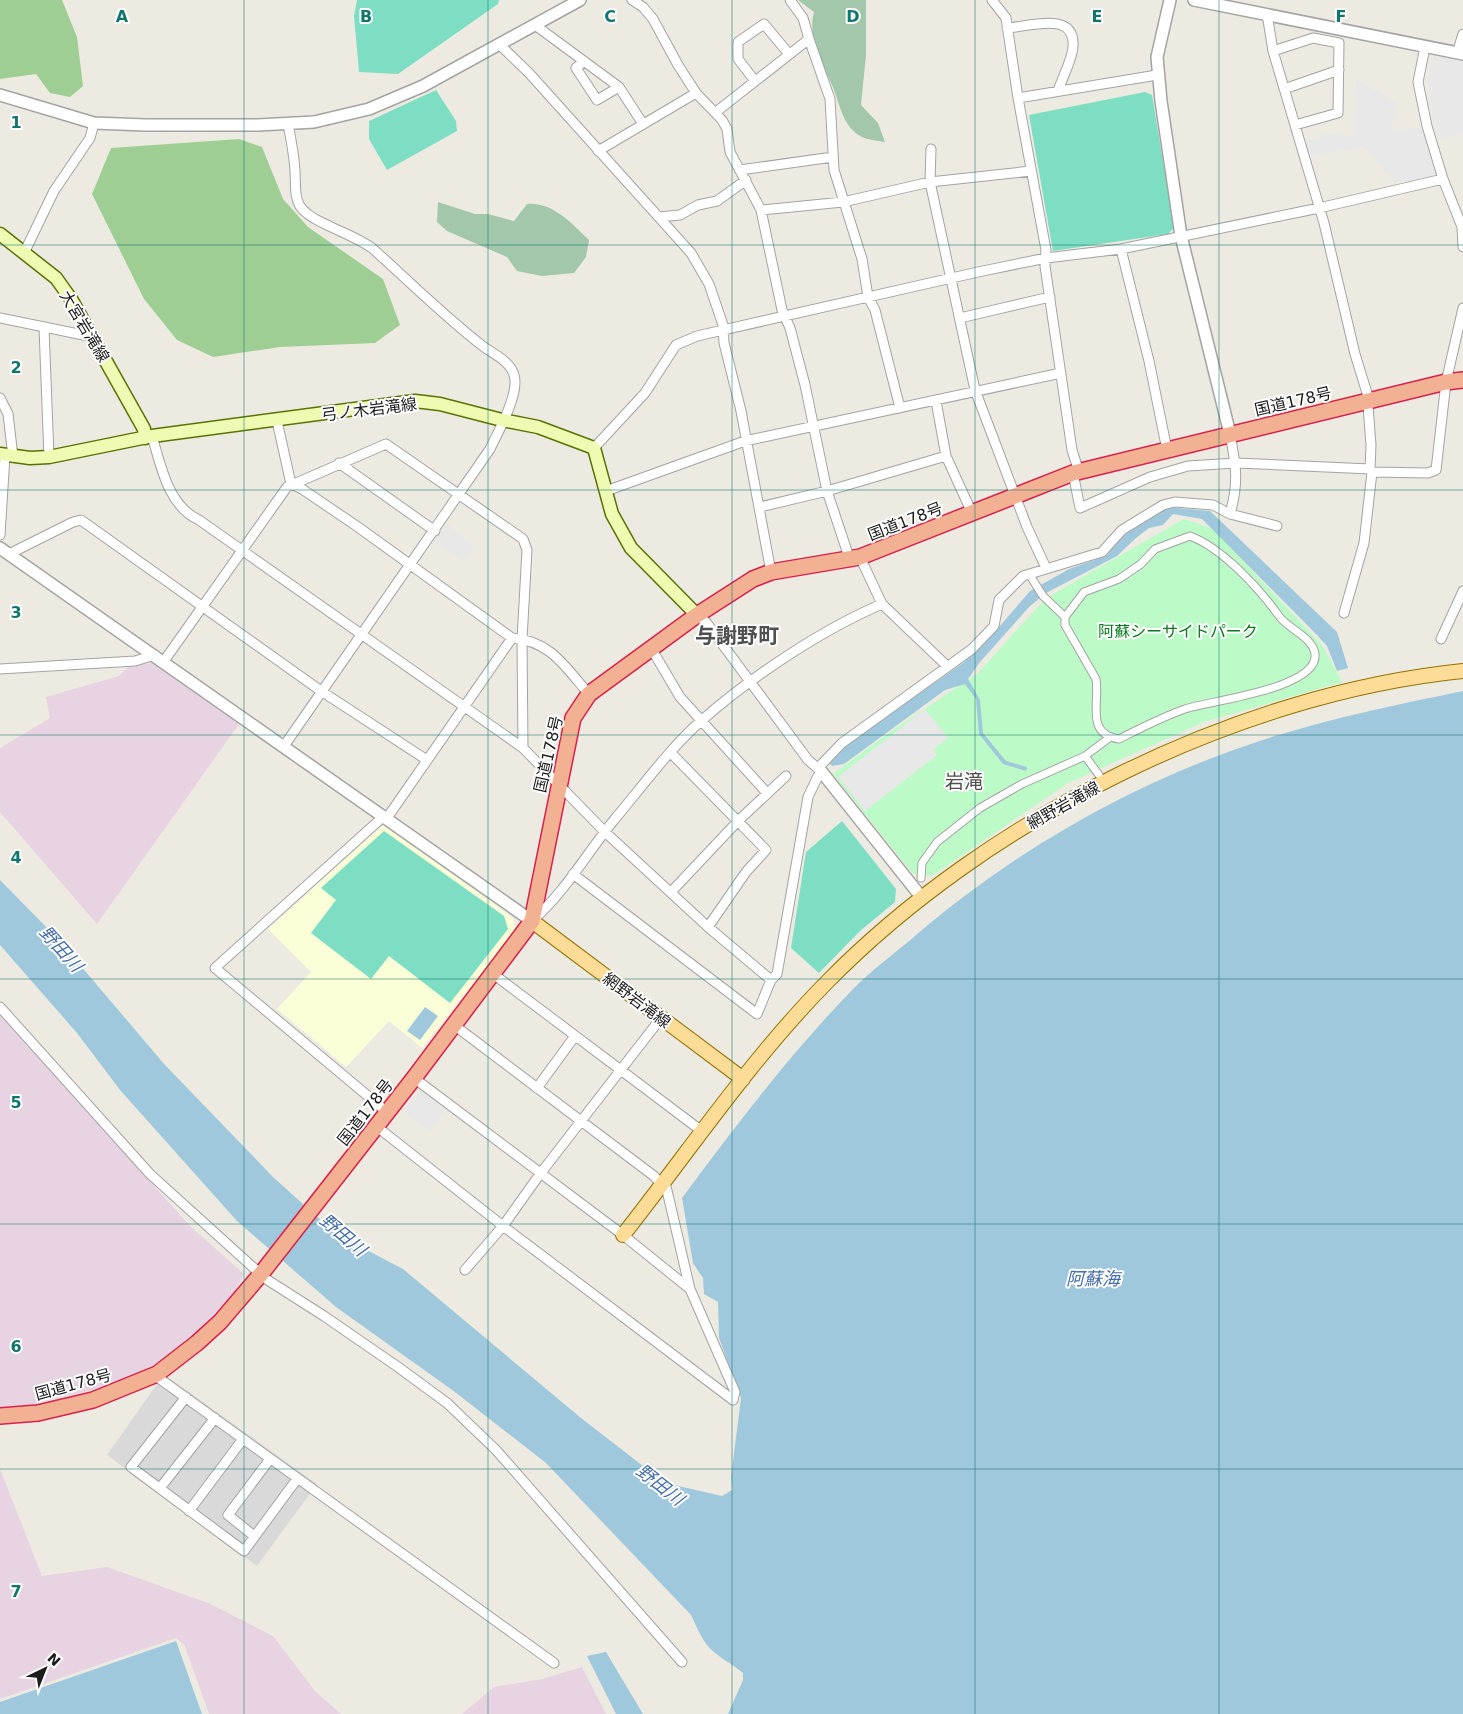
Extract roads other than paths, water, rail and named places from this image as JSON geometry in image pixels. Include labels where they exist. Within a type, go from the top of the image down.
[{"type":"highway","name":"国道178号","points":[[0,1416],[38,1413],[93,1400],[157,1374],[197,1343],[220,1322],[261,1274],[329,1188],[532,921],[573,718],[589,694],[697,615],[753,579],[771,572],[855,559],[1076,472],[1446,382],[1463,380]]},
{"type":"main road","name":"大宮岩滝線","points":[[0,234],[25,251],[56,278],[93,337],[148,437]]},
{"type":"main road","name":"弓ノ木岩滝線","points":[[6,455],[49,457],[148,437],[415,401],[440,404],[538,427],[594,448]]},
{"type":"main road","points":[[594,448],[612,514],[631,548],[697,615]]},
{"type":"main road","name":"網野岩滝線","points":[[623,1235],[743,1079],[828,981],[922,898],[994,845],[1073,797],[1165,753],[1254,718],[1303,703],[1414,677],[1463,670]]},
{"type":"main road","name":"網野岩滝線","points":[[532,921],[743,1079]]},
{"type":"street","points":[[0,95],[94,123],[145,126],[288,124],[343,116],[381,105],[423,86],[580,0]]},
{"type":"street","points":[[632,0],[643,7],[653,20],[678,65],[696,92],[716,112],[726,129],[730,152],[761,210],[784,315],[790,328],[805,385],[827,492],[855,559],[882,604],[947,666]]},
{"type":"street","points":[[790,0],[802,18],[830,99],[833,157],[843,202],[862,259],[868,297],[875,310],[900,408]]},
{"type":"street","points":[[992,0],[1006,18],[1046,258],[1080,508],[1175,469],[1236,462],[1428,473],[1436,470],[1446,382],[1463,308]]},
{"type":"street","points":[[1170,0],[1161,31],[1157,57],[1157,75],[1181,236],[1236,462],[1235,496],[1230,514]]},
{"type":"street","points":[[1194,0],[1460,53],[1463,34]]},
{"type":"street","points":[[1267,14],[1273,51],[1319,208],[1367,394],[1371,470],[1364,543],[1344,613]]},
{"type":"street","points":[[1007,28],[1059,23],[1072,34],[1074,48],[1058,91]]},
{"type":"street","points":[[755,81],[738,59],[738,42],[764,24],[789,54]]},
{"type":"street","points":[[535,25],[619,87],[643,124]]},
{"type":"street","points":[[1273,51],[1313,38],[1339,43],[1338,113],[1295,126]]},
{"type":"street","points":[[716,112],[809,39]]},
{"type":"street","points":[[500,45],[529,73],[691,253],[709,284],[723,325],[722,329],[741,411],[745,441],[760,508],[771,572]]},
{"type":"street","points":[[1425,47],[1418,82],[1427,126],[1442,179],[1462,227],[1463,247]]},
{"type":"street","points":[[584,61],[576,68],[597,100],[619,87]]},
{"type":"street","points":[[1284,89],[1338,70]]},
{"type":"street","points":[[1018,98],[1157,75]]},
{"type":"street","points":[[598,151],[696,92]]},
{"type":"street","points":[[25,251],[54,191],[90,138],[94,123]]},
{"type":"street","points":[[284,746],[406,568],[435,531],[490,450],[511,402],[515,386],[514,375],[509,364],[475,340],[372,248],[309,216],[299,206],[294,194],[295,169],[288,124]]},
{"type":"street","points":[[931,149],[930,182],[975,390],[1046,568]]},
{"type":"street","points":[[740,170],[833,157]]},
{"type":"street","points":[[761,210],[843,202],[930,182],[1030,171]]},
{"type":"street","points":[[594,448],[645,392],[676,345],[697,336],[784,315],[1046,258],[1121,249],[1319,208],[1442,179]]},
{"type":"street","points":[[659,217],[680,215],[698,205],[717,202],[746,180]]},
{"type":"street","points":[[1121,249],[1149,361],[1167,450]]},
{"type":"street","points":[[960,318],[1050,297]]},
{"type":"street","points":[[0,318],[93,337]]},
{"type":"street","points":[[44,328],[49,457]]},
{"type":"street","points":[[606,491],[745,441],[1061,373]]},
{"type":"street","points":[[0,398],[8,414],[0,535]]},
{"type":"street","points":[[936,401],[946,456],[972,513]]},
{"type":"street","points":[[277,421],[290,484]]},
{"type":"street","points":[[148,437],[168,488],[189,516],[199,520],[523,748],[605,832],[708,927],[771,980]]},
{"type":"street","points":[[0,669],[159,658],[203,605],[290,484],[386,444],[523,539],[527,550],[522,639],[523,748]]},
{"type":"street","points":[[760,508],[827,492],[946,456]]},
{"type":"street","points":[[339,464],[435,531]]},
{"type":"street","points":[[290,484],[302,489],[512,638],[522,639],[549,649],[589,694]]},
{"type":"street","points":[[573,874],[757,1014],[771,980],[777,974],[808,798],[821,771],[842,743],[972,649],[994,626],[999,600],[1016,581],[1046,568],[1102,552],[1122,530],[1163,505],[1175,502],[1213,505],[1230,514],[1277,526]]},
{"type":"street","points":[[5,551],[81,520],[203,605],[321,691],[427,760]]},
{"type":"street","points":[[1190,536],[1204,541],[1247,578],[1282,620],[1313,646],[1316,656],[1313,665],[1307,673],[1293,679],[1231,700],[1187,708],[1119,739],[1109,738],[1102,733],[1096,720],[1098,689],[1096,679],[1065,625],[1065,617],[1084,592],[1119,579],[1140,564],[1156,549],[1190,536]]},
{"type":"street","points":[[5,551],[532,921],[547,907],[605,832],[671,753],[701,721],[751,682],[824,632],[882,604]]},
{"type":"street","points":[[1029,574],[1043,596],[1065,617]]},
{"type":"street","points":[[1440,639],[1463,591]]},
{"type":"street","points":[[697,615],[706,622],[808,760],[821,771],[922,898]]},
{"type":"street","points":[[387,1112],[215,968],[385,817],[465,707],[512,638]]},
{"type":"street","points":[[651,648],[680,697],[767,793]]},
{"type":"street","points":[[921,878],[922,863],[937,842],[980,808],[1022,784],[1085,756],[1109,738]]},
{"type":"street","points":[[671,753],[766,850],[746,872],[708,927]]},
{"type":"street","points":[[1085,756],[1099,775]]},
{"type":"street","points":[[670,892],[738,821],[786,776]]},
{"type":"street","points":[[492,973],[702,1132]]},
{"type":"street","points":[[0,1007],[150,1174],[266,1279],[385,1358],[446,1403],[496,1450],[682,1662]]},
{"type":"street","points":[[465,1270],[503,1226],[540,1174],[661,1018]]},
{"type":"street","points":[[376,1126],[503,1226],[733,1400],[735,1392],[690,1289],[664,1183],[454,1025]]},
{"type":"street","points":[[536,1088],[575,1036]]},
{"type":"street","points":[[414,1078],[623,1235],[690,1289]]},
{"type":"street","points":[[157,1374],[160,1379],[296,1479],[554,1663]]},
{"type":"street","points":[[186,1397],[131,1467],[189,1511],[244,1550],[296,1479]]},
{"type":"street","points":[[160,1488],[215,1418]]},
{"type":"street","points":[[189,1511],[243,1439]]},
{"type":"street","points":[[254,1536],[228,1515],[270,1459]]},
{"type":"water","points":[[1166,507],[1210,511],[1337,632],[1348,668],[1337,671],[1327,646],[1202,519],[1173,514],[1163,525],[1149,528],[1117,556],[1048,592],[1030,606],[980,662],[968,679],[980,700],[983,733],[1006,761],[1027,767],[1026,771],[1003,764],[979,734],[976,699],[965,684],[945,690],[844,764],[832,766],[828,762],[843,747],[963,663],[994,633],[1030,591],[1069,569],[1106,556],[1122,537]]},
{"type":"water","name":"阿蘇海","points":[[1463,691],[1463,1714],[728,1714],[743,1680],[743,1673],[710,1649],[691,1615],[546,1463],[455,1392],[336,1307],[237,1221],[120,1090],[77,1033],[0,945],[0,880],[57,938],[165,1065],[273,1177],[336,1234],[403,1269],[581,1418],[665,1483],[722,1496],[732,1490],[731,1477],[741,1398],[719,1338],[718,1302],[704,1294],[703,1278],[693,1263],[682,1198],[764,1090],[853,989],[955,903],[997,873],[1040,844],[1131,794],[1178,772],[1275,736],[1345,717]]},
{"type":"water","points":[[425,1007],[438,1016],[420,1040],[407,1031]]},
{"type":"water","points":[[176,1641],[202,1714],[0,1714],[0,1702]]},
{"type":"water","points":[[606,1652],[643,1714],[616,1714],[587,1656]]},
{"type":"district","name":"与謝野町","points":[[737,636]]},
{"type":"district","name":"岩滝","points":[[964,781]]},
{"type":"park label","name":"阿蘇シーサイドパーク","points":[[1178,631]]},
{"type":"water label","name":"野田川","points":[[61,949]]},
{"type":"water label","name":"野田川","points":[[343,1235]]},
{"type":"water label","name":"野田川","points":[[660,1485]]}]
